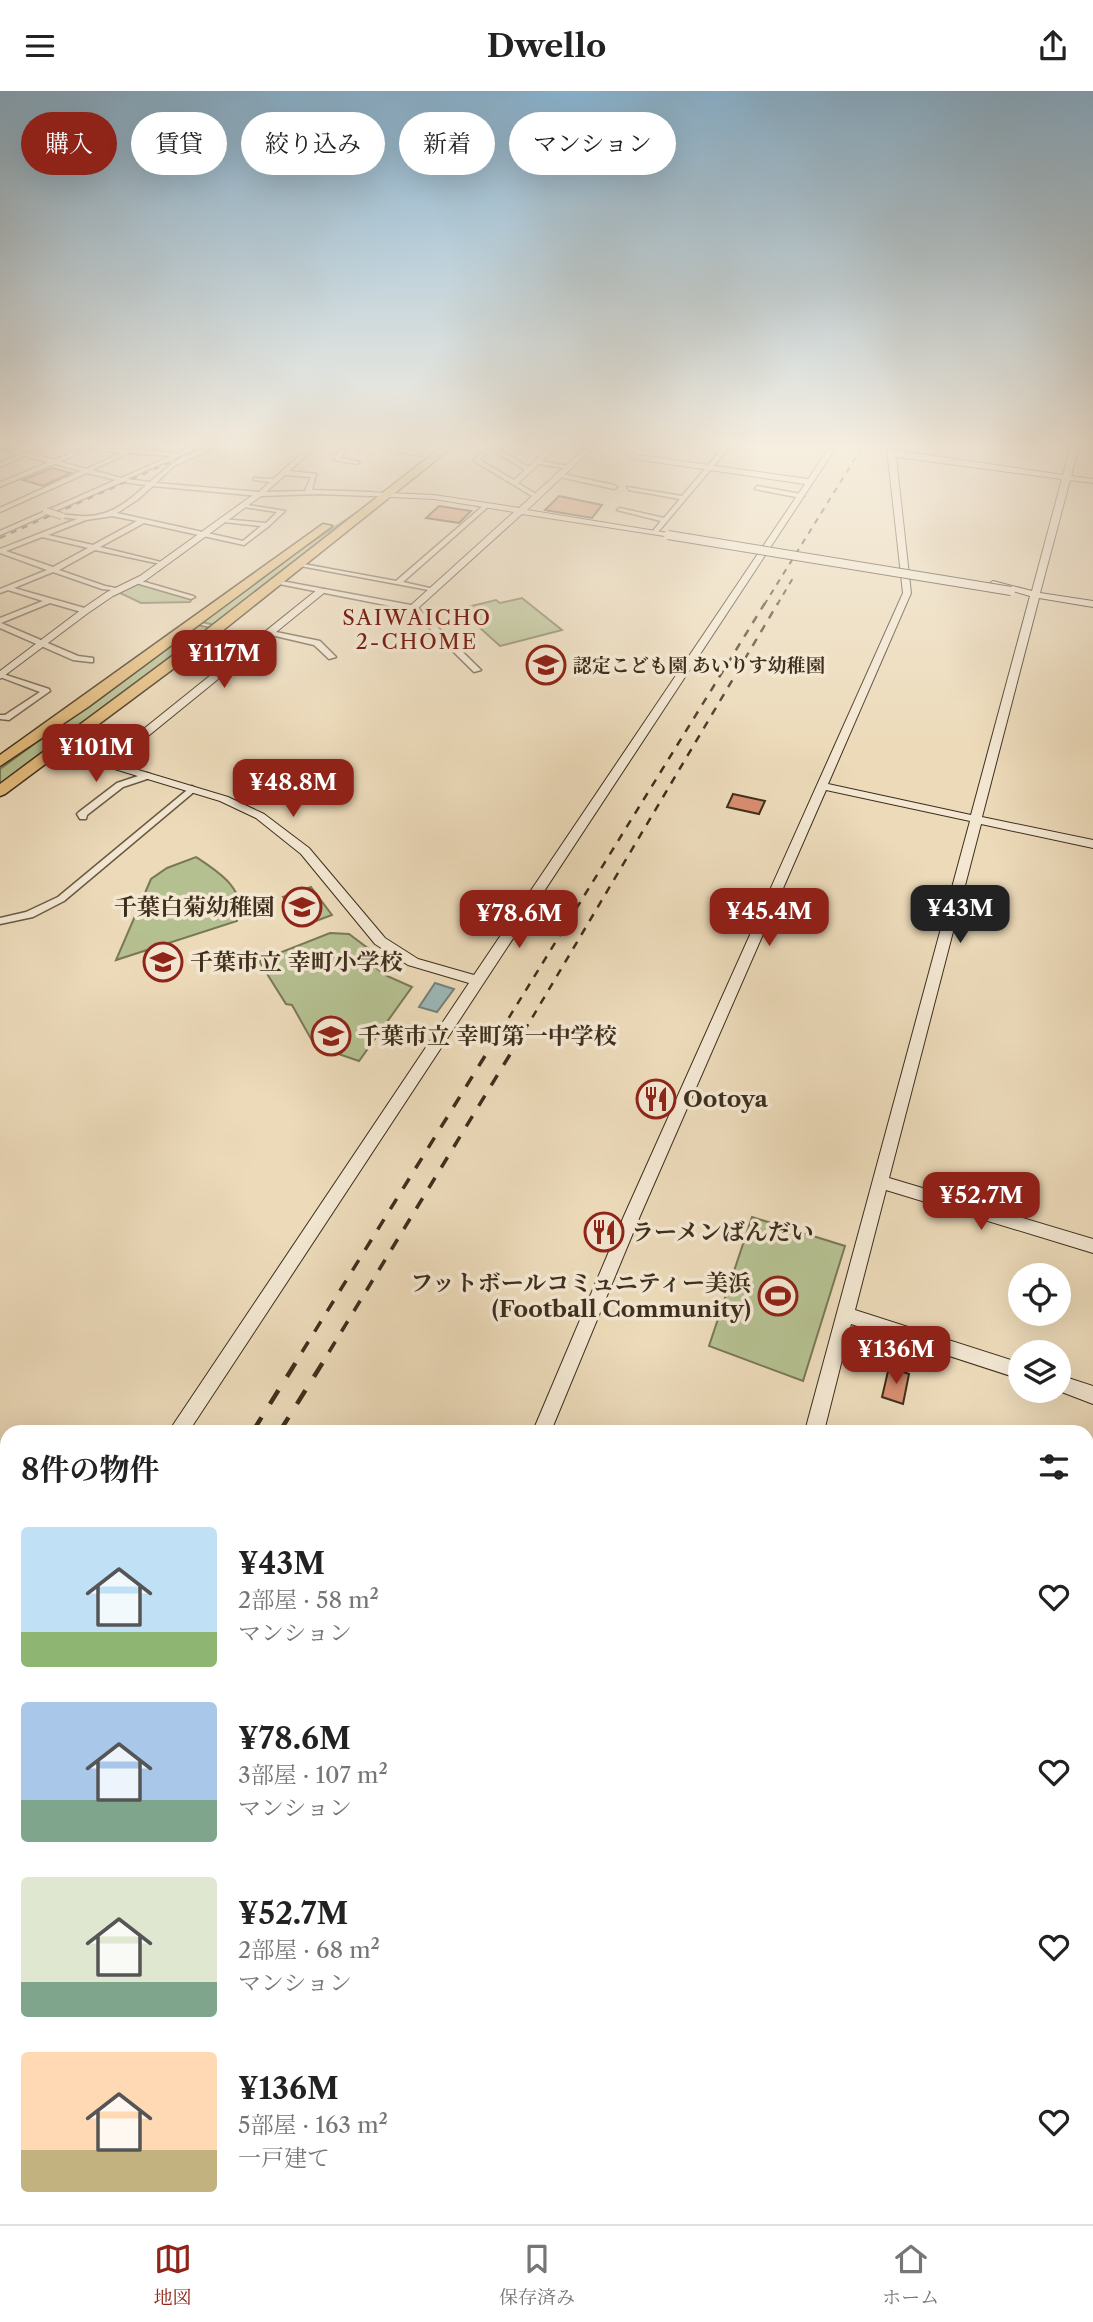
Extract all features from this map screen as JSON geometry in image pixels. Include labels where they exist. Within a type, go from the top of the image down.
[{"type":"highway","points":[[0,762],[86,704],[295,549]]},
{"type":"highway","points":[[0,791],[319,549]]},
{"type":"street","points":[[2,588],[53,570],[94,549]]},
{"type":"street","points":[[97,549],[163,564]]},
{"type":"street","points":[[1,675],[85,611],[119,590],[138,582],[183,549]]},
{"type":"street","points":[[398,583],[437,549]]},
{"type":"street","points":[[413,608],[478,549]]},
{"type":"street","points":[[730,549],[765,551]]},
{"type":"street","points":[[751,549],[1093,604]]},
{"type":"street","points":[[760,549],[765,551]]},
{"type":"street","points":[[545,1425],[632,1216],[907,593],[902,549]]},
{"type":"street","points":[[816,1425],[1045,549]]},
{"type":"street","points":[[0,551],[104,588],[119,590]]},
{"type":"street","points":[[182,1425],[765,551]]},
{"type":"street","points":[[298,565],[432,590]]},
{"type":"street","points":[[905,574],[1011,594],[1032,594]]},
{"type":"street","points":[[138,582],[191,597]]},
{"type":"street","points":[[276,582],[413,608],[477,670]]},
{"type":"street","points":[[2,588],[85,611]]},
{"type":"street","points":[[107,764],[321,591]]},
{"type":"street","points":[[0,623],[48,601]]},
{"type":"street","points":[[0,623],[76,658],[90,660]]},
{"type":"street","points":[[274,633],[321,642],[332,657]]},
{"type":"street","points":[[0,717],[6,718],[46,691],[1,675]]},
{"type":"street","points":[[57,750],[192,789],[246,809],[288,835],[317,865],[371,933],[402,957],[478,981]]},
{"type":"street","points":[[83,817],[82,814],[120,785],[147,776]]},
{"type":"street","points":[[821,786],[1093,844]]},
{"type":"street","points":[[0,921],[29,915],[61,899],[192,789]]},
{"type":"street","points":[[880,1182],[1093,1246]]},
{"type":"street","points":[[845,1314],[1008,1367]]},
{"type":"street","points":[[1071,1388],[1093,1395]]},
{"type":"green space","points":[[302,549],[311,549],[214,625],[202,622]]},
{"type":"green space","points":[[140,583],[192,599],[190,602],[141,603],[118,592]]},
{"type":"green space","points":[[522,598],[562,630],[500,646],[459,609],[496,600],[500,603]]},
{"type":"green space","points":[[197,625],[211,628],[0,786],[0,769]]},
{"type":"green space","points":[[196,857],[230,883],[239,900],[237,921],[116,960],[151,879],[167,868]]},
{"type":"green space","points":[[311,887],[332,915],[305,925],[283,897]]},
{"type":"green space","points":[[330,933],[349,934],[381,958],[372,965],[387,976],[412,987],[359,1061],[315,1046],[292,1005],[286,1004],[259,961]]},
{"type":"green space","name":"フットボールコミュニティー美浜 (Football Community)","points":[[752,1217],[845,1246],[803,1381],[709,1346]]},
{"type":"water","points":[[435,983],[454,989],[437,1012],[419,1007]]},
{"type":"building","points":[[733,794],[765,801],[759,814],[727,807]]},
{"type":"building","points":[[889,1367],[909,1374],[903,1404],[882,1397]]},
{"type":"railway","points":[[764,605],[799,549]]},
{"type":"railway","points":[[777,605],[793,578]]},
{"type":"railway","points":[[492,1045],[765,603]]},
{"type":"railway","points":[[516,1045],[778,603]]},
{"type":"railway","points":[[302,1352],[493,1043]]},
{"type":"railway","points":[[329,1352],[517,1043]]},
{"type":"railway","points":[[257,1425],[303,1351]]},
{"type":"railway","points":[[284,1425],[330,1351]]},
{"type":"place","name":"認定こども園 あいりす幼稚園","points":[[546,665]]},
{"type":"place","name":"千葉白菊幼稚園","points":[[302,907]]},
{"type":"place","name":"千葉市立 幸町小学校","points":[[163,962]]},
{"type":"place","name":"千葉市立 幸町第一中学校","points":[[331,1036]]},
{"type":"place","name":"Ootoya","points":[[656,1099]]},
{"type":"place","name":"ラーメンばんだい","points":[[604,1232]]},
{"type":"place","name":"フットボールコミュニティー美浜 (Football Community)","points":[[778,1296]]},
{"type":"district","name":"SAIWAICHO 2-CHOME","points":[[417,630]]}]
